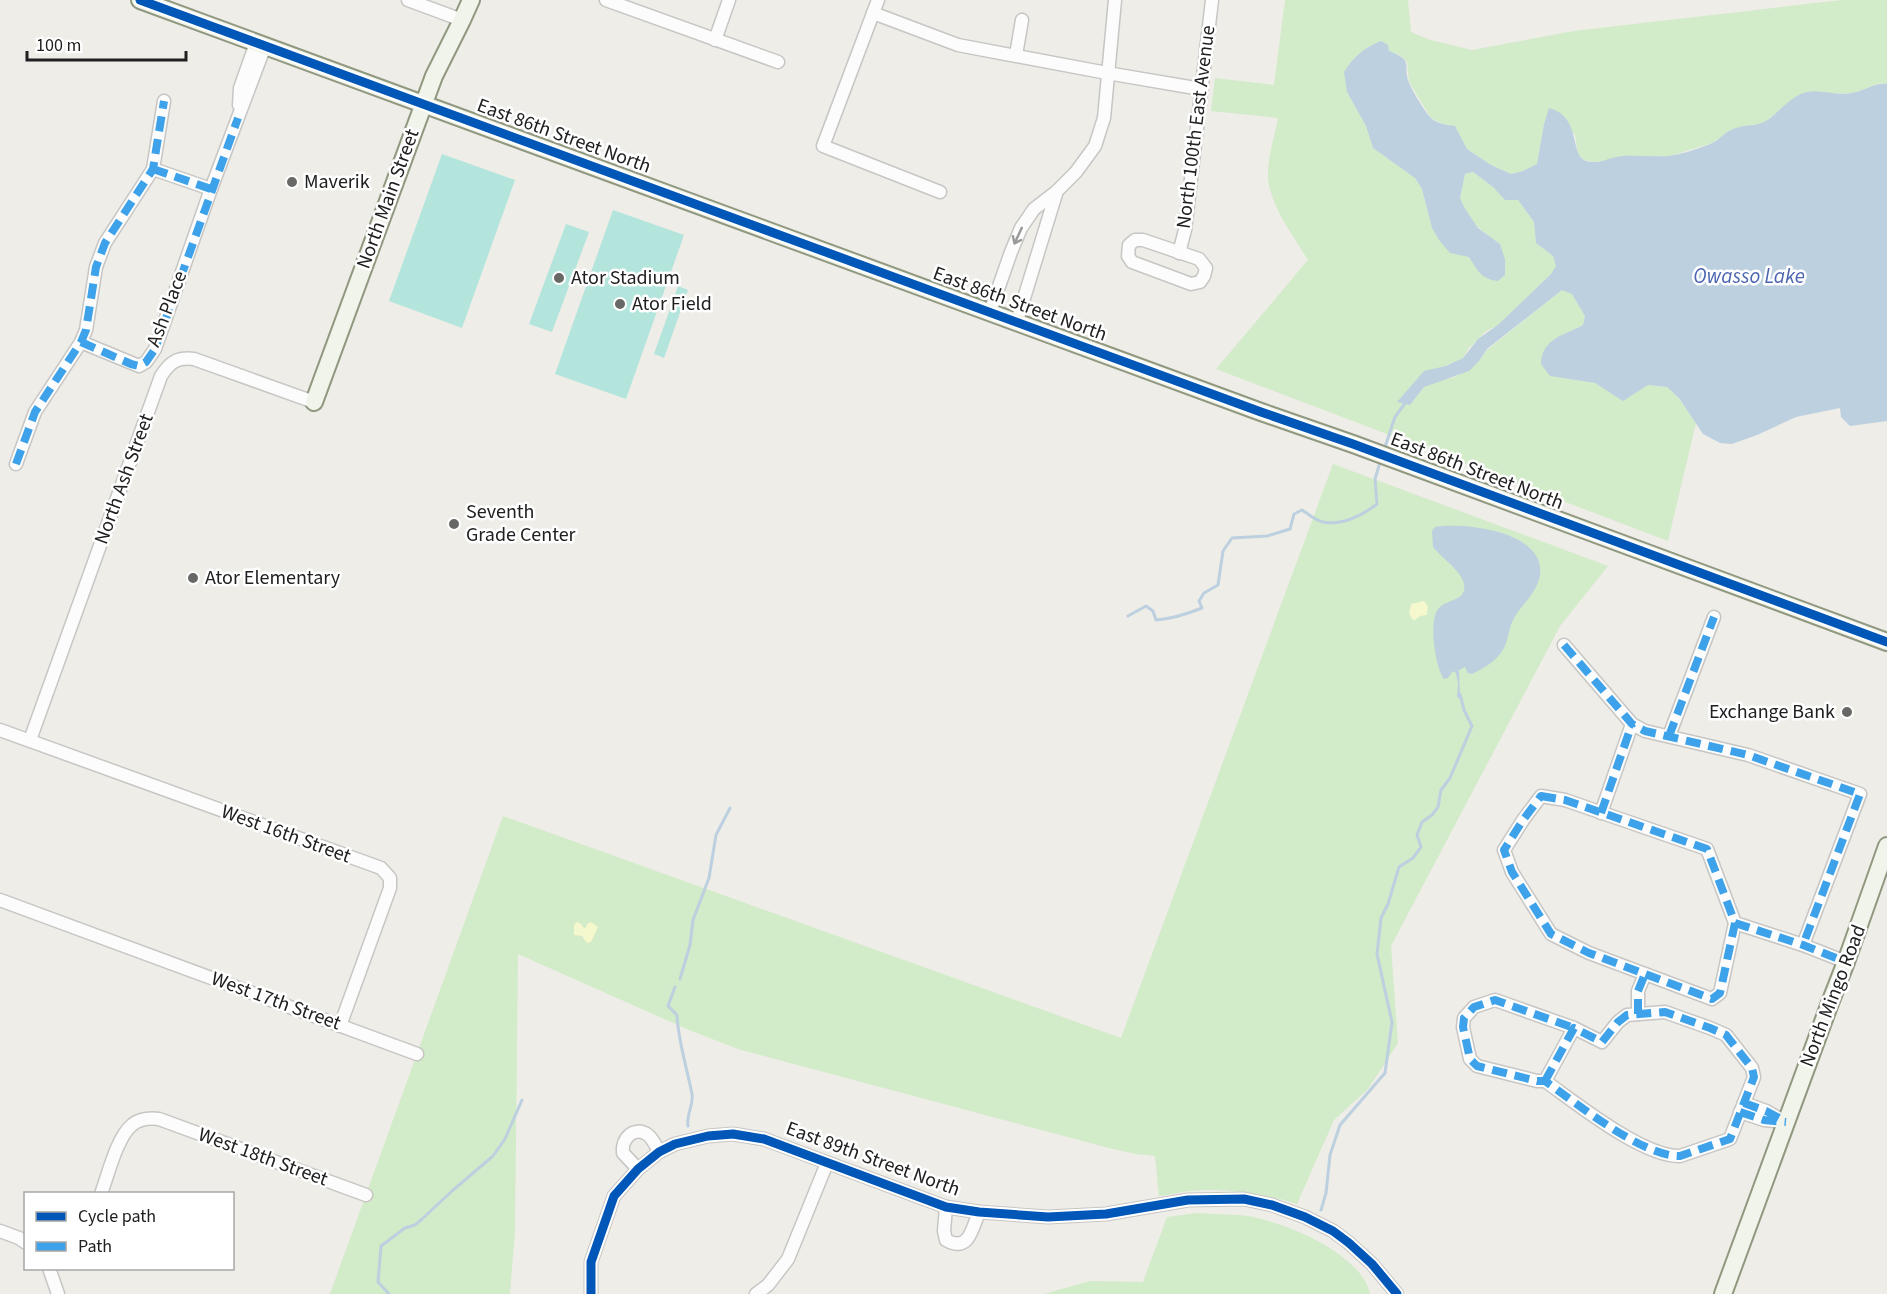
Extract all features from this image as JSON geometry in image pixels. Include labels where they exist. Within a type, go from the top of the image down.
[{"type":"street","name":"East 86th Street North","points":[[140,0],[1261,412],[1403,462],[1887,642]]},
{"type":"street","points":[[408,0],[462,20]]},
{"type":"street","name":"North Main Street","points":[[314,402],[423,104],[471,0]]},
{"type":"street","points":[[606,0],[778,62]]},
{"type":"street","points":[[715,40],[729,0]]},
{"type":"street","points":[[878,0],[824,146],[940,192]]},
{"type":"street","points":[[990,312],[1011,252],[1034,209],[1056,192],[1086,160],[1095,146],[1104,117],[1115,0]]},
{"type":"street","name":"North 100th East Avenue","points":[[1179,253],[1185,230],[1212,0]]},
{"type":"street","points":[[873,13],[944,41],[1201,89]]},
{"type":"street","points":[[1016,55],[1022,20]]},
{"type":"street","name":"Ash Place","points":[[81,342],[140,366],[146,362],[154,350],[238,118],[261,45]]},
{"type":"street","points":[[16,464],[35,412],[81,342],[86,330],[94,275],[105,243],[153,168],[164,101]]},
{"type":"street","points":[[153,168],[211,189]]},
{"type":"street","points":[[1017,321],[1056,192]]},
{"type":"street","points":[[1135,240],[1143,240],[1179,253],[1199,260],[1206,268],[1200,282],[1191,284],[1132,262],[1128,256],[1129,245],[1135,240]]},
{"type":"street","name":"North Ash Street","points":[[30,741],[161,375],[166,368],[176,360],[194,359],[314,402]]},
{"type":"street","points":[[1670,736],[1714,617]]},
{"type":"street","points":[[1564,645],[1632,724],[1645,731],[1748,755],[1860,794],[1803,945]]},
{"type":"street","points":[[1602,813],[1632,724]]},
{"type":"street","name":"West 16th Street","points":[[0,730],[381,868],[390,878],[390,888],[340,1026]]},
{"type":"street","points":[[1541,796],[1565,800],[1707,849],[1735,923],[1720,993],[1712,999],[1589,953],[1551,934],[1512,872],[1504,850],[1541,796]]},
{"type":"street","name":"North Mingo Road","points":[[1723,1294],[1887,846]]},
{"type":"street","name":"West 17th Street","points":[[0,900],[417,1054]]},
{"type":"street","points":[[1735,923],[1846,962]]},
{"type":"street","points":[[1638,1014],[1638,991],[1645,974]]},
{"type":"street","points":[[1495,1000],[1574,1028],[1602,1042],[1618,1022],[1628,1015],[1665,1012],[1726,1035],[1752,1068],[1754,1077],[1730,1139],[1680,1156],[1671,1156],[1636,1143],[1545,1081],[1537,1082],[1477,1066],[1470,1059],[1463,1027],[1464,1018],[1474,1007],[1495,1000]]},
{"type":"street","points":[[1545,1081],[1574,1028]]},
{"type":"street","points":[[1742,1107],[1764,1120],[1786,1122]]},
{"type":"street","name":"West 18th Street","points":[[102,1192],[125,1133],[131,1125],[150,1118],[159,1119],[366,1195]]},
{"type":"street","points":[[638,1168],[623,1153],[623,1143],[629,1135],[644,1133],[649,1136],[659,1152]]},
{"type":"street","name":"East 89th Street North","points":[[591,1294],[591,1262],[614,1196],[638,1168],[659,1152],[675,1144],[708,1136],[733,1134],[764,1139],[946,1207],[979,1212],[1048,1217],[1106,1214],[1188,1200],[1244,1199],[1272,1205],[1305,1217],[1333,1231],[1372,1264],[1397,1294]]},
{"type":"street","points":[[756,1294],[768,1285],[788,1259],[827,1162]]},
{"type":"street","points":[[946,1207],[944,1231],[946,1240],[953,1244],[962,1244],[968,1240],[979,1212]]},
{"type":"street","points":[[0,1231],[24,1242]]},
{"type":"street","points":[[51,1270],[58,1294]]},
{"type":"shaded area","points":[[1285,0],[1408,0],[1411,32],[1430,40],[1472,50],[1574,31],[1842,0],[1887,0],[1887,84],[1880,83],[1854,93],[1798,95],[1765,122],[1731,130],[1712,143],[1670,156],[1619,156],[1606,161],[1594,162],[1584,160],[1578,154],[1575,135],[1550,108],[1544,124],[1537,164],[1511,174],[1491,165],[1467,149],[1454,126],[1431,118],[1409,82],[1407,62],[1400,55],[1369,46],[1354,58],[1347,92],[1366,126],[1373,148],[1415,178],[1422,189],[1432,228],[1500,244],[1469,218],[1461,204],[1460,191],[1465,174],[1473,172],[1493,187],[1505,200],[1518,200],[1534,222],[1536,243],[1553,256],[1557,267],[1499,325],[1486,331],[1468,349],[1463,358],[1424,372],[1410,405],[1424,387],[1439,380],[1455,377],[1479,361],[1487,350],[1562,290],[1572,293],[1585,315],[1583,325],[1550,343],[1541,364],[1562,378],[1595,383],[1608,390],[1648,385],[1667,387],[1679,398],[1696,423],[1668,541],[1216,369],[1308,260],[1276,207],[1269,184],[1269,159],[1278,118],[1211,111],[1215,78],[1274,85]]},
{"type":"shaded area","points":[[442,154],[515,180],[462,328],[389,301]]},
{"type":"shaded area","name":"Ator Field","points":[[613,210],[684,235],[626,399],[555,374]]},
{"type":"shaded area","name":"Ator Stadium","points":[[566,224],[589,232],[552,332],[529,324]]},
{"type":"shaded area","points":[[678,286],[688,290],[664,358],[654,354]]},
{"type":"shaded area","points":[[1333,464],[1608,566],[1560,626],[1391,946],[1398,1043],[1368,1089],[1334,1120],[1297,1204],[1263,1195],[1229,1190],[1199,1190],[1159,1196],[1155,1156],[1109,1148],[738,1049],[689,1030],[518,954],[515,1231],[510,1294],[330,1294],[503,816],[1121,1038]]},
{"type":"shaded area","points":[[1197,1213],[1253,1217],[1308,1236],[1325,1245],[1354,1267],[1364,1280],[1370,1294],[1044,1294],[1090,1281],[1143,1282],[1167,1217]]},
{"type":"sand","points":[[1424,601],[1428,606],[1427,615],[1412,619],[1409,613],[1411,604]]},
{"type":"sand","points":[[576,922],[585,929],[591,922],[598,927],[591,942],[587,943],[582,936],[574,935]]},
{"type":"water","name":"Owasso Lake","points":[[1381,41],[1388,45],[1389,51],[1405,61],[1409,83],[1432,119],[1455,126],[1467,149],[1491,165],[1511,174],[1537,164],[1549,108],[1566,119],[1581,157],[1586,161],[1595,162],[1622,156],[1668,156],[1684,153],[1712,143],[1735,128],[1766,121],[1801,94],[1812,91],[1846,94],[1878,84],[1887,84],[1887,421],[1850,426],[1841,417],[1840,408],[1796,417],[1732,444],[1720,443],[1703,434],[1679,398],[1667,387],[1648,385],[1623,401],[1595,383],[1550,376],[1541,364],[1545,348],[1555,339],[1583,325],[1585,316],[1572,294],[1562,290],[1487,349],[1469,371],[1424,387],[1410,405],[1397,402],[1424,371],[1446,366],[1463,358],[1478,339],[1499,324],[1551,274],[1556,266],[1553,256],[1536,243],[1534,222],[1518,200],[1505,200],[1493,187],[1473,172],[1465,174],[1460,198],[1478,228],[1500,244],[1505,259],[1505,275],[1498,281],[1484,276],[1469,257],[1450,253],[1439,240],[1432,228],[1422,189],[1415,178],[1373,148],[1366,126],[1347,92],[1344,72],[1351,62],[1369,46]]},
{"type":"water","points":[[1465,526],[1501,533],[1518,540],[1530,549],[1538,560],[1540,575],[1538,581],[1533,593],[1514,618],[1502,652],[1489,664],[1472,674],[1468,673],[1465,667],[1459,670],[1460,699],[1457,697],[1456,673],[1453,671],[1448,678],[1444,679],[1441,673],[1433,632],[1439,608],[1461,596],[1464,583],[1456,570],[1433,547],[1432,531],[1435,527]]},
{"type":"waterway","points":[[1384,450],[1395,417],[1406,402]]},
{"type":"waterway","points":[[1128,616],[1146,606],[1153,611],[1156,620],[1179,616],[1202,608],[1199,601],[1204,593],[1218,585],[1223,551],[1232,538],[1267,536],[1290,529],[1294,514],[1302,510],[1318,520],[1330,523],[1352,519],[1365,512],[1377,504],[1375,479],[1381,459]]},
{"type":"waterway","points":[[1321,1210],[1326,1193],[1330,1155],[1340,1125],[1385,1073],[1392,1022],[1377,954],[1381,918],[1388,904],[1399,867],[1413,858],[1421,847],[1417,835],[1422,822],[1438,807],[1441,790],[1450,778],[1472,726],[1464,710],[1460,694]]},
{"type":"waterway","points":[[680,979],[690,945],[693,920],[709,878],[716,835],[730,808]]},
{"type":"waterway","points":[[675,987],[668,1006],[677,1015],[692,1094],[688,1126]]},
{"type":"waterway","points":[[389,1294],[378,1282],[381,1246],[405,1228],[415,1225],[493,1156],[505,1139],[522,1100]]},
{"type":"marked path","points":[[16,464],[35,412],[81,342],[86,330],[96,267],[105,243],[153,169],[164,101]]},
{"type":"marked path","points":[[81,342],[131,364],[139,366],[146,362],[155,349],[238,118]]},
{"type":"marked path","points":[[153,169],[211,189]]},
{"type":"marked path","points":[[1669,736],[1714,617]]},
{"type":"marked path","points":[[1564,645],[1632,724],[1645,731],[1748,755],[1860,794],[1803,945]]},
{"type":"marked path","points":[[1601,813],[1632,724]]},
{"type":"marked path","points":[[1541,796],[1565,800],[1707,849],[1735,923],[1720,993],[1712,999],[1589,953],[1551,934],[1512,872],[1504,850],[1541,796]]},
{"type":"marked path","points":[[1735,923],[1846,962]]},
{"type":"marked path","points":[[1638,1014],[1638,991],[1645,974]]},
{"type":"marked path","points":[[1545,1081],[1574,1028],[1602,1042],[1618,1022],[1627,1015],[1665,1012],[1726,1035],[1752,1068],[1754,1077],[1730,1139],[1680,1156],[1648,1148],[1610,1127],[1545,1081],[1477,1066],[1470,1059],[1463,1027],[1464,1018],[1474,1007],[1495,1000],[1574,1028]]},
{"type":"marked path","points":[[1744,1103],[1781,1119]]},
{"type":"marked path","points":[[1740,1112],[1764,1120],[1786,1122]]},
{"type":"cycle path","points":[[140,0],[1887,642]]},
{"type":"cycle path","points":[[591,1294],[591,1262],[614,1196],[638,1169],[659,1152],[675,1144],[708,1136],[733,1134],[764,1139],[946,1207],[979,1212],[1048,1217],[1106,1214],[1188,1200],[1244,1199],[1272,1205],[1305,1217],[1333,1231],[1372,1264],[1397,1294]]},
{"type":"place","name":"Maverik","points":[[292,182]]},
{"type":"place","name":"Ator Stadium","points":[[559,278]]},
{"type":"place","name":"Ator Field","points":[[620,304]]},
{"type":"place","name":"Seventh Grade Center","points":[[454,524]]},
{"type":"place","name":"Ator Elementary","points":[[193,578]]},
{"type":"place","name":"Exchange Bank","points":[[1847,712]]}]
